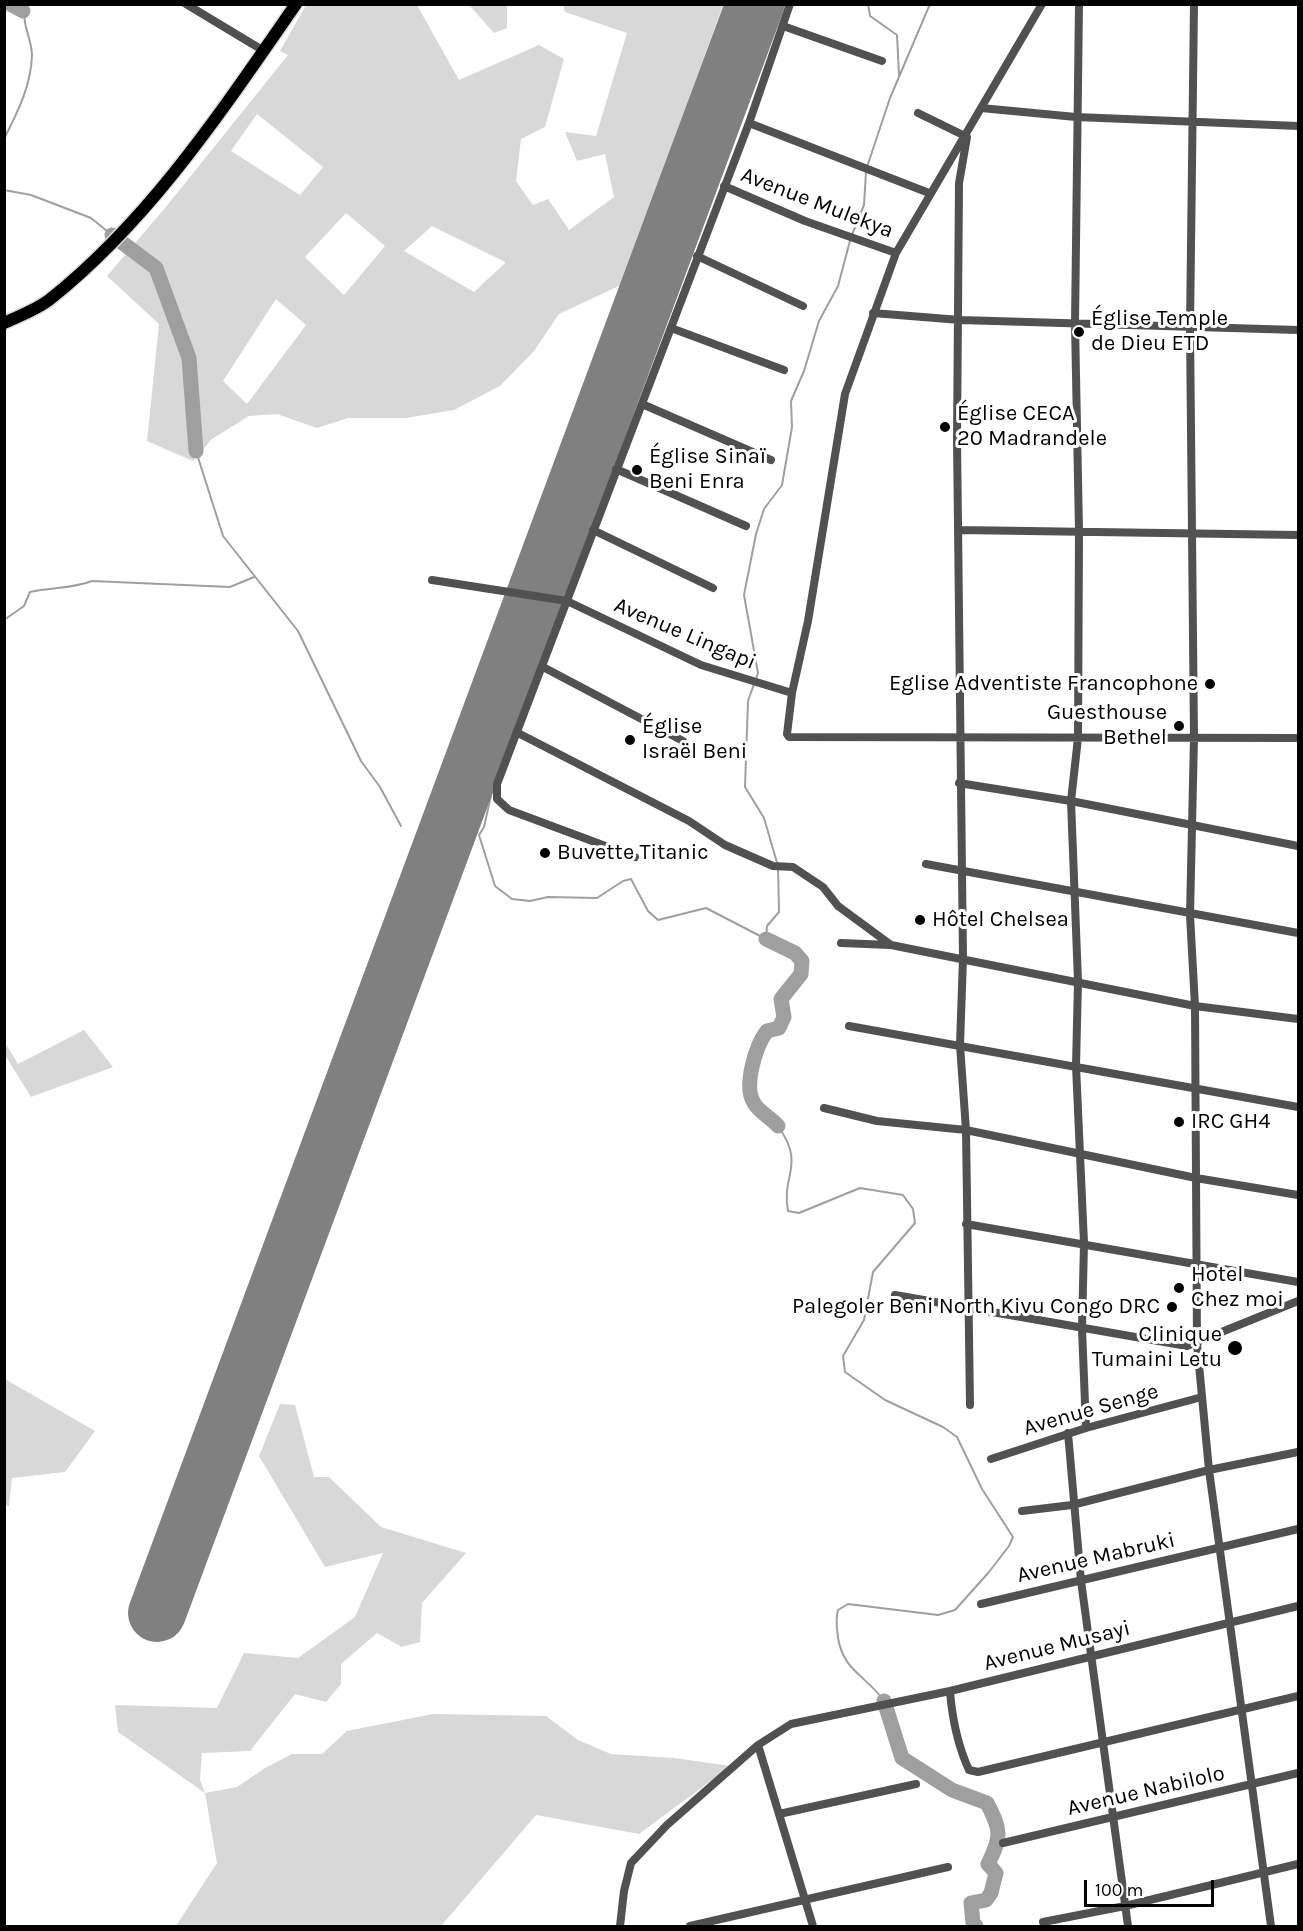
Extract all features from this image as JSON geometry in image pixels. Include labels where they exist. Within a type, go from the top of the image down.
[{"type":"highway","points":[[4,323],[47,302],[120,234],[160,191],[296,4]]},
{"type":"street","points":[[186,4],[264,51]]},
{"type":"street","points":[[635,856],[509,810],[497,799],[497,784],[749,123],[790,4]]},
{"type":"street","points":[[1079,4],[1075,323],[1079,531],[1078,738],[1071,801],[1076,893],[1078,981],[1076,1066],[1084,1243],[1082,1329],[1086,1428]]},
{"type":"street","points":[[1194,4],[1190,327],[1194,738],[1190,915],[1196,1006],[1197,1344],[1209,1470],[1271,1926]]},
{"type":"street","points":[[1041,5],[981,108],[967,137],[929,193],[896,253],[873,313],[845,394],[808,621],[792,693],[787,734],[789,737],[959,739],[1299,738]]},
{"type":"street","points":[[783,26],[882,61]]},
{"type":"street","points":[[981,108],[1076,117],[1299,126]]},
{"type":"street","points":[[918,113],[967,137]]},
{"type":"street","points":[[749,123],[929,193]]},
{"type":"street","points":[[967,137],[958,183],[960,320],[957,439],[960,530],[959,783],[963,958],[960,1045],[966,1130],[970,1405]]},
{"type":"street","name":"Avenue Mulekya","points":[[724,186],[805,221],[896,253]]},
{"type":"street","points":[[697,256],[803,306]]},
{"type":"street","points":[[873,313],[960,320],[1299,330]]},
{"type":"street","points":[[671,328],[784,370]]},
{"type":"street","points":[[642,404],[771,460]]},
{"type":"street","points":[[616,469],[747,526]]},
{"type":"street","points":[[593,530],[713,588]]},
{"type":"street","points":[[960,530],[1299,535]]},
{"type":"street","name":"Avenue Lingapi","points":[[432,580],[567,601],[701,665],[792,693]]},
{"type":"street","points":[[543,667],[683,741]]},
{"type":"street","points":[[518,733],[689,821],[712,839],[773,866],[793,867],[823,886],[838,906],[891,945]]},
{"type":"street","points":[[959,783],[1071,801],[1299,846]]},
{"type":"street","points":[[926,864],[1190,915],[1299,933]]},
{"type":"street","points":[[841,943],[891,945],[1196,1006],[1299,1019]]},
{"type":"street","points":[[849,1026],[1299,1107]]},
{"type":"street","points":[[824,1108],[877,1121],[966,1130],[1196,1178],[1299,1195]]},
{"type":"street","points":[[966,1224],[1299,1282]]},
{"type":"street","points":[[895,1295],[1187,1346],[1299,1302]]},
{"type":"street","name":"Avenue Senge","points":[[991,1459],[1068,1433],[1202,1397]]},
{"type":"street","points":[[1068,1433],[1072,1505],[1081,1581],[1105,1743],[1128,1926]]},
{"type":"street","points":[[1022,1511],[1072,1505],[1209,1470],[1299,1452]]},
{"type":"street","name":"Avenue Mabruki","points":[[981,1604],[1299,1529]]},
{"type":"street","name":"Avenue Musayi","points":[[620,1926],[624,1891],[631,1863],[667,1825],[758,1745],[791,1724],[881,1703],[950,1691],[1299,1606]]},
{"type":"street","points":[[950,1691],[951,1710],[969,1770],[978,1772],[1299,1696]]},
{"type":"street","points":[[758,1745],[813,1926]]},
{"type":"street","name":"Avenue Nabilolo","points":[[1003,1844],[1299,1773]]},
{"type":"street","points":[[779,1814],[916,1784]]},
{"type":"street","points":[[1043,1922],[1125,1906],[1299,1864]]},
{"type":"street","points":[[690,1926],[948,1867]]},
{"type":"shaded area","points":[[306,5],[417,5],[459,80],[539,45],[564,59],[545,127],[521,139],[516,181],[533,205],[548,199],[569,230],[614,197],[605,154],[577,161],[565,132],[596,136],[627,33],[565,12],[563,5],[723,5],[621,285],[559,314],[534,351],[500,386],[454,410],[406,418],[348,418],[317,428],[277,414],[249,416],[212,439],[193,461],[147,441],[159,324],[107,276],[288,55],[280,51]],"holes":[[[257,114],[323,167],[300,195],[231,151]],[[346,213],[385,246],[344,295],[305,257]],[[432,226],[505,263],[474,292],[404,251]],[[276,299],[306,325],[247,404],[223,381]]]},
{"type":"shaded area","points":[[469,5],[507,5],[507,28],[494,33]]},
{"type":"shaded area","points":[[84,1030],[113,1067],[31,1097],[5,1055],[5,1043],[18,1064]]},
{"type":"shaded area","points":[[5,1379],[95,1431],[65,1472],[12,1478],[9,1506],[4,1505]]},
{"type":"shaded area","points":[[280,1404],[295,1405],[314,1477],[329,1477],[381,1527],[466,1553],[422,1603],[420,1642],[402,1647],[377,1633],[341,1664],[341,1684],[326,1702],[295,1694],[250,1751],[202,1753],[200,1780],[205,1793],[118,1732],[115,1705],[217,1708],[244,1653],[298,1658],[355,1617],[383,1553],[325,1567],[259,1456]]},
{"type":"shaded area","points":[[433,1714],[546,1716],[578,1740],[611,1754],[674,1758],[731,1766],[639,1834],[536,1815],[441,1926],[176,1926],[217,1863],[205,1793],[237,1787],[265,1768],[292,1754],[322,1754],[347,1731]]},
{"type":"waterway","points":[[10,4],[23,11]]},
{"type":"waterway","points":[[4,139],[23,98],[31,66],[32,55],[24,16],[27,4]]},
{"type":"waterway","points":[[567,591],[785,4]]},
{"type":"waterway","points":[[868,4],[870,16],[897,35],[899,75]]},
{"type":"waterway","points":[[867,167],[890,98],[930,4]]},
{"type":"waterway","points":[[756,679],[758,673],[744,595],[756,534],[764,509],[782,485],[792,427],[791,401],[804,371],[819,321],[838,286],[851,237],[864,205],[866,172]]},
{"type":"waterway","points":[[4,190],[31,195],[91,218],[112,235]]},
{"type":"waterway","points":[[112,235],[156,268],[189,358],[196,451]]},
{"type":"waterway","points":[[196,451],[223,536],[298,631],[361,761],[380,787],[401,826]]},
{"type":"waterway","points":[[4,620],[24,606],[30,592],[92,581],[230,587],[254,577]]},
{"type":"waterway","points":[[494,782],[484,827],[479,835],[495,886],[512,899],[530,901],[548,897],[597,898],[623,881],[631,879],[648,911],[658,920],[706,908],[766,939],[767,926],[779,912],[778,866],[764,818],[745,787],[748,701],[754,684]]},
{"type":"waterway","points":[[766,939],[795,953],[802,961],[801,974],[781,999],[784,1017],[779,1028],[767,1031],[763,1037],[755,1055],[750,1076],[751,1096],[754,1103],[778,1126]]},
{"type":"waterway","points":[[778,1126],[786,1139],[792,1161],[787,1188],[788,1211],[799,1213],[860,1188],[903,1195],[913,1209],[915,1223],[873,1272],[864,1320],[843,1356],[845,1372],[885,1400],[943,1427],[957,1437],[982,1489],[1013,1537],[989,1572],[955,1610],[938,1615],[848,1604],[838,1610],[836,1620],[838,1638],[845,1659],[884,1701]]},
{"type":"waterway","points":[[884,1701],[902,1758],[952,1790],[987,1803],[995,1820],[998,1840],[988,1864],[996,1873],[991,1893],[986,1900],[971,1903],[973,1923],[976,1926]]},
{"type":"runway","points":[[157,1613],[755,4]]},
{"type":"place","name":"Église Temple de Dieu ETD","points":[[1079,332]]},
{"type":"place","name":"Église CECA 20 Madrandele","points":[[945,427]]},
{"type":"place","name":"Église Sinaï Beni Enra","points":[[637,470]]},
{"type":"place","name":"Eglise Adventiste Francophone","points":[[1210,684]]},
{"type":"place","name":"Guesthouse Bethel","points":[[1179,726]]},
{"type":"place","name":"Église Israël Beni","points":[[630,740]]},
{"type":"place","name":"Buvette Titanic","points":[[545,853]]},
{"type":"place","name":"Hôtel Chelsea","points":[[920,920]]},
{"type":"place","name":"IRC GH4","points":[[1179,1122]]},
{"type":"place","name":"Hotel Chez moi","points":[[1179,1288]]},
{"type":"place","name":"Palegoler Beni North Kivu Congo DRC","points":[[1172,1307]]},
{"type":"place","name":"Clinique Tumaini Letu","points":[[1235,1348]]}]
